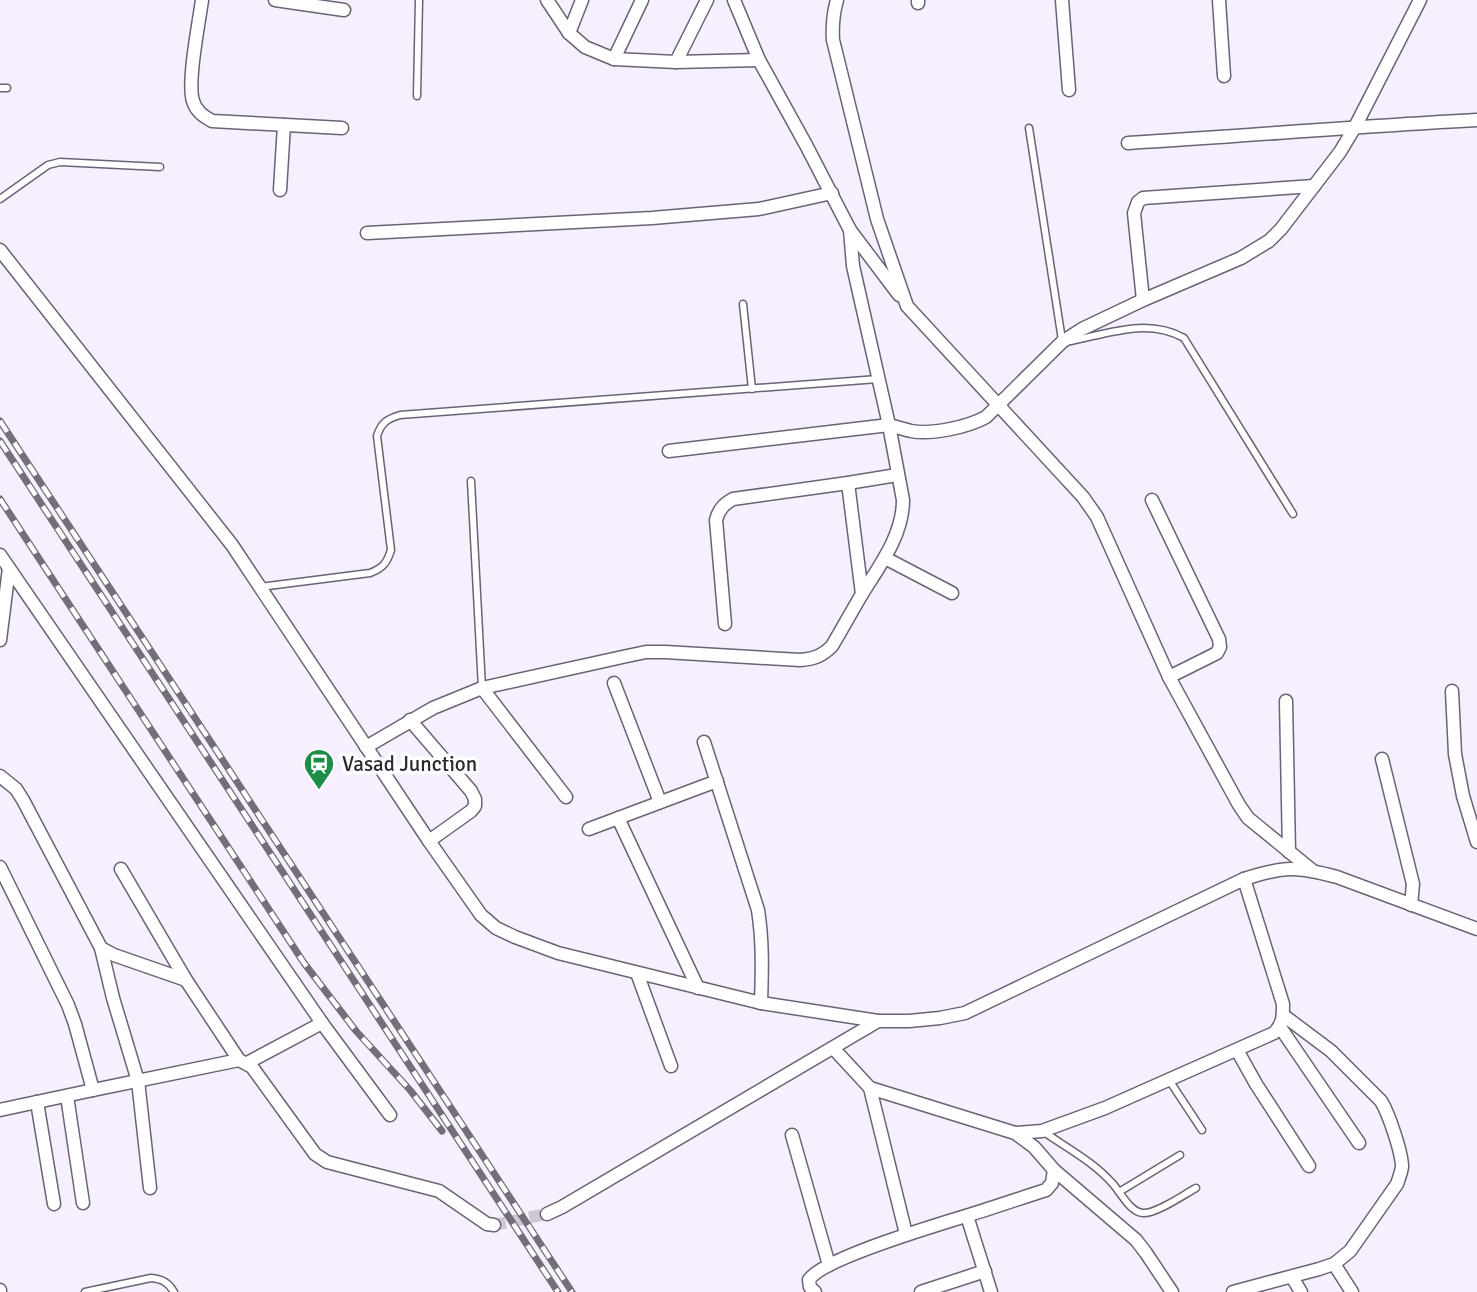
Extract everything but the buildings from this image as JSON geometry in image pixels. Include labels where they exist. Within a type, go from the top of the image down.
[{"type":"street","points":[[202,0],[190,88],[193,103],[201,115],[212,121],[342,128]]},
{"type":"street","points":[[275,0],[344,10]]},
{"type":"street","points":[[547,0],[569,33],[585,47],[614,59],[676,62],[760,60]]},
{"type":"street","points":[[569,33],[582,0]]},
{"type":"street","points":[[614,59],[642,0]]},
{"type":"street","points":[[676,62],[707,0]]},
{"type":"street","points":[[734,0],[760,60],[850,230],[907,306],[1083,497],[1097,517],[1169,677],[1239,805],[1248,818],[1313,871]]},
{"type":"street","points":[[838,0],[833,14],[833,40],[877,219],[907,306]]},
{"type":"street","points":[[1062,0],[1069,90]]},
{"type":"street","points":[[1219,0],[1224,76]]},
{"type":"street","points":[[669,451],[889,425],[923,432],[963,427],[986,417],[1062,342],[1082,329],[1241,258],[1269,241],[1340,152],[1420,0]]},
{"type":"street","points":[[1128,143],[1477,120]]},
{"type":"street","points":[[280,190],[284,125]]},
{"type":"street","points":[[1143,300],[1134,212],[1143,198],[1314,186]]},
{"type":"street","points":[[367,233],[652,218],[759,209],[832,193]]},
{"type":"street","points":[[366,747],[433,708],[482,688],[646,652],[800,660],[814,659],[832,646],[886,558],[902,512],[889,425],[853,266],[850,230]]},
{"type":"street","points":[[0,250],[232,545],[481,915],[496,928],[514,937],[558,954],[761,1003],[878,1021],[909,1021],[965,1013],[1244,879],[1271,870],[1290,868],[1337,877],[1477,929]]},
{"type":"street","points":[[725,624],[716,520],[725,504],[733,499],[897,475]]},
{"type":"street","points":[[848,483],[862,594]]},
{"type":"street","points":[[1152,500],[1219,639],[1220,647],[1217,653],[1169,677]]},
{"type":"street","points":[[0,555],[322,1023],[390,1115]]},
{"type":"street","points":[[886,558],[952,593]]},
{"type":"street","points":[[0,640],[9,568]]},
{"type":"street","points":[[614,683],[660,802]]},
{"type":"street","points":[[482,688],[566,797]]},
{"type":"street","points":[[1452,691],[1455,754],[1463,796],[1477,842]]},
{"type":"street","points":[[1286,701],[1289,852]]},
{"type":"street","points":[[410,720],[475,799],[475,806],[471,811],[429,841]]},
{"type":"street","points":[[704,742],[758,910],[763,955],[761,1003]]},
{"type":"street","points":[[1382,759],[1413,884],[1411,905]]},
{"type":"street","points":[[0,776],[16,789],[23,800],[101,948],[138,1082],[150,1188]]},
{"type":"street","points":[[589,829],[717,780]]},
{"type":"street","points":[[618,818],[698,988]]},
{"type":"street","points":[[0,867],[68,1005],[93,1090]]},
{"type":"street","points":[[121,869],[186,980],[243,1062],[252,1067],[321,1159],[327,1163],[430,1187],[487,1224],[494,1225]]},
{"type":"street","points":[[1015,1133],[1042,1130],[1105,1108],[1274,1033],[1282,1021],[1283,1004],[1244,879]]},
{"type":"street","points":[[101,948],[186,980]]},
{"type":"street","points":[[637,973],[671,1066]]},
{"type":"street","points":[[547,1214],[878,1021]]},
{"type":"street","points":[[1282,1021],[1359,1143]]},
{"type":"street","points":[[1233,1292],[1334,1264],[1350,1251],[1397,1184],[1401,1172],[1402,1163],[1387,1111],[1381,1101],[1331,1051],[1282,1021]]},
{"type":"street","points":[[0,1110],[243,1062],[322,1023]]},
{"type":"street","points":[[833,1048],[870,1088],[906,1234]]},
{"type":"street","points":[[1237,1050],[1309,1166]]},
{"type":"street","points":[[870,1088],[1015,1133],[1136,1240],[1172,1292]]},
{"type":"street","points":[[66,1096],[83,1203]]},
{"type":"street","points":[[37,1102],[54,1204]]},
{"type":"street","points":[[792,1135],[829,1265]]},
{"type":"street","points":[[815,1292],[810,1287],[812,1274],[829,1265],[906,1234],[1046,1190],[1052,1183],[1055,1170]]},
{"type":"street","points":[[967,1216],[991,1292]]},
{"type":"street","points":[[1334,1264],[1352,1292]]},
{"type":"street","points":[[921,1292],[985,1271]]},
{"type":"street","points":[[1292,1277],[1301,1292]]},
{"type":"lane","points":[[417,96],[419,0]]},
{"type":"lane","points":[[1029,128],[1062,342],[1135,327],[1154,327],[1184,338],[1293,514]]},
{"type":"lane","points":[[0,199],[38,171],[60,162],[160,167]]},
{"type":"lane","points":[[743,304],[751,388]]},
{"type":"lane","points":[[260,587],[370,573],[388,561],[391,550],[377,436],[388,419],[400,415],[878,379]]},
{"type":"lane","points":[[471,481],[482,688]]},
{"type":"lane","points":[[1169,1080],[1202,1130]]},
{"type":"lane","points":[[1042,1130],[1099,1170],[1138,1212],[1152,1212],[1196,1188]]},
{"type":"lane","points":[[1119,1192],[1180,1155]]},
{"type":"lane","points":[[85,1292],[151,1278],[162,1279],[174,1292]]},
{"type":"tunnel","points":[[494,1225],[547,1214]]},
{"type":"railway","points":[[0,421],[572,1292]]},
{"type":"railway","points":[[0,441],[558,1292]]},
{"type":"railway","points":[[0,499],[304,963],[356,1031],[410,1090],[442,1131]]},
{"type":"place","name":"Vasad Junction","points":[[319,791]]}]
